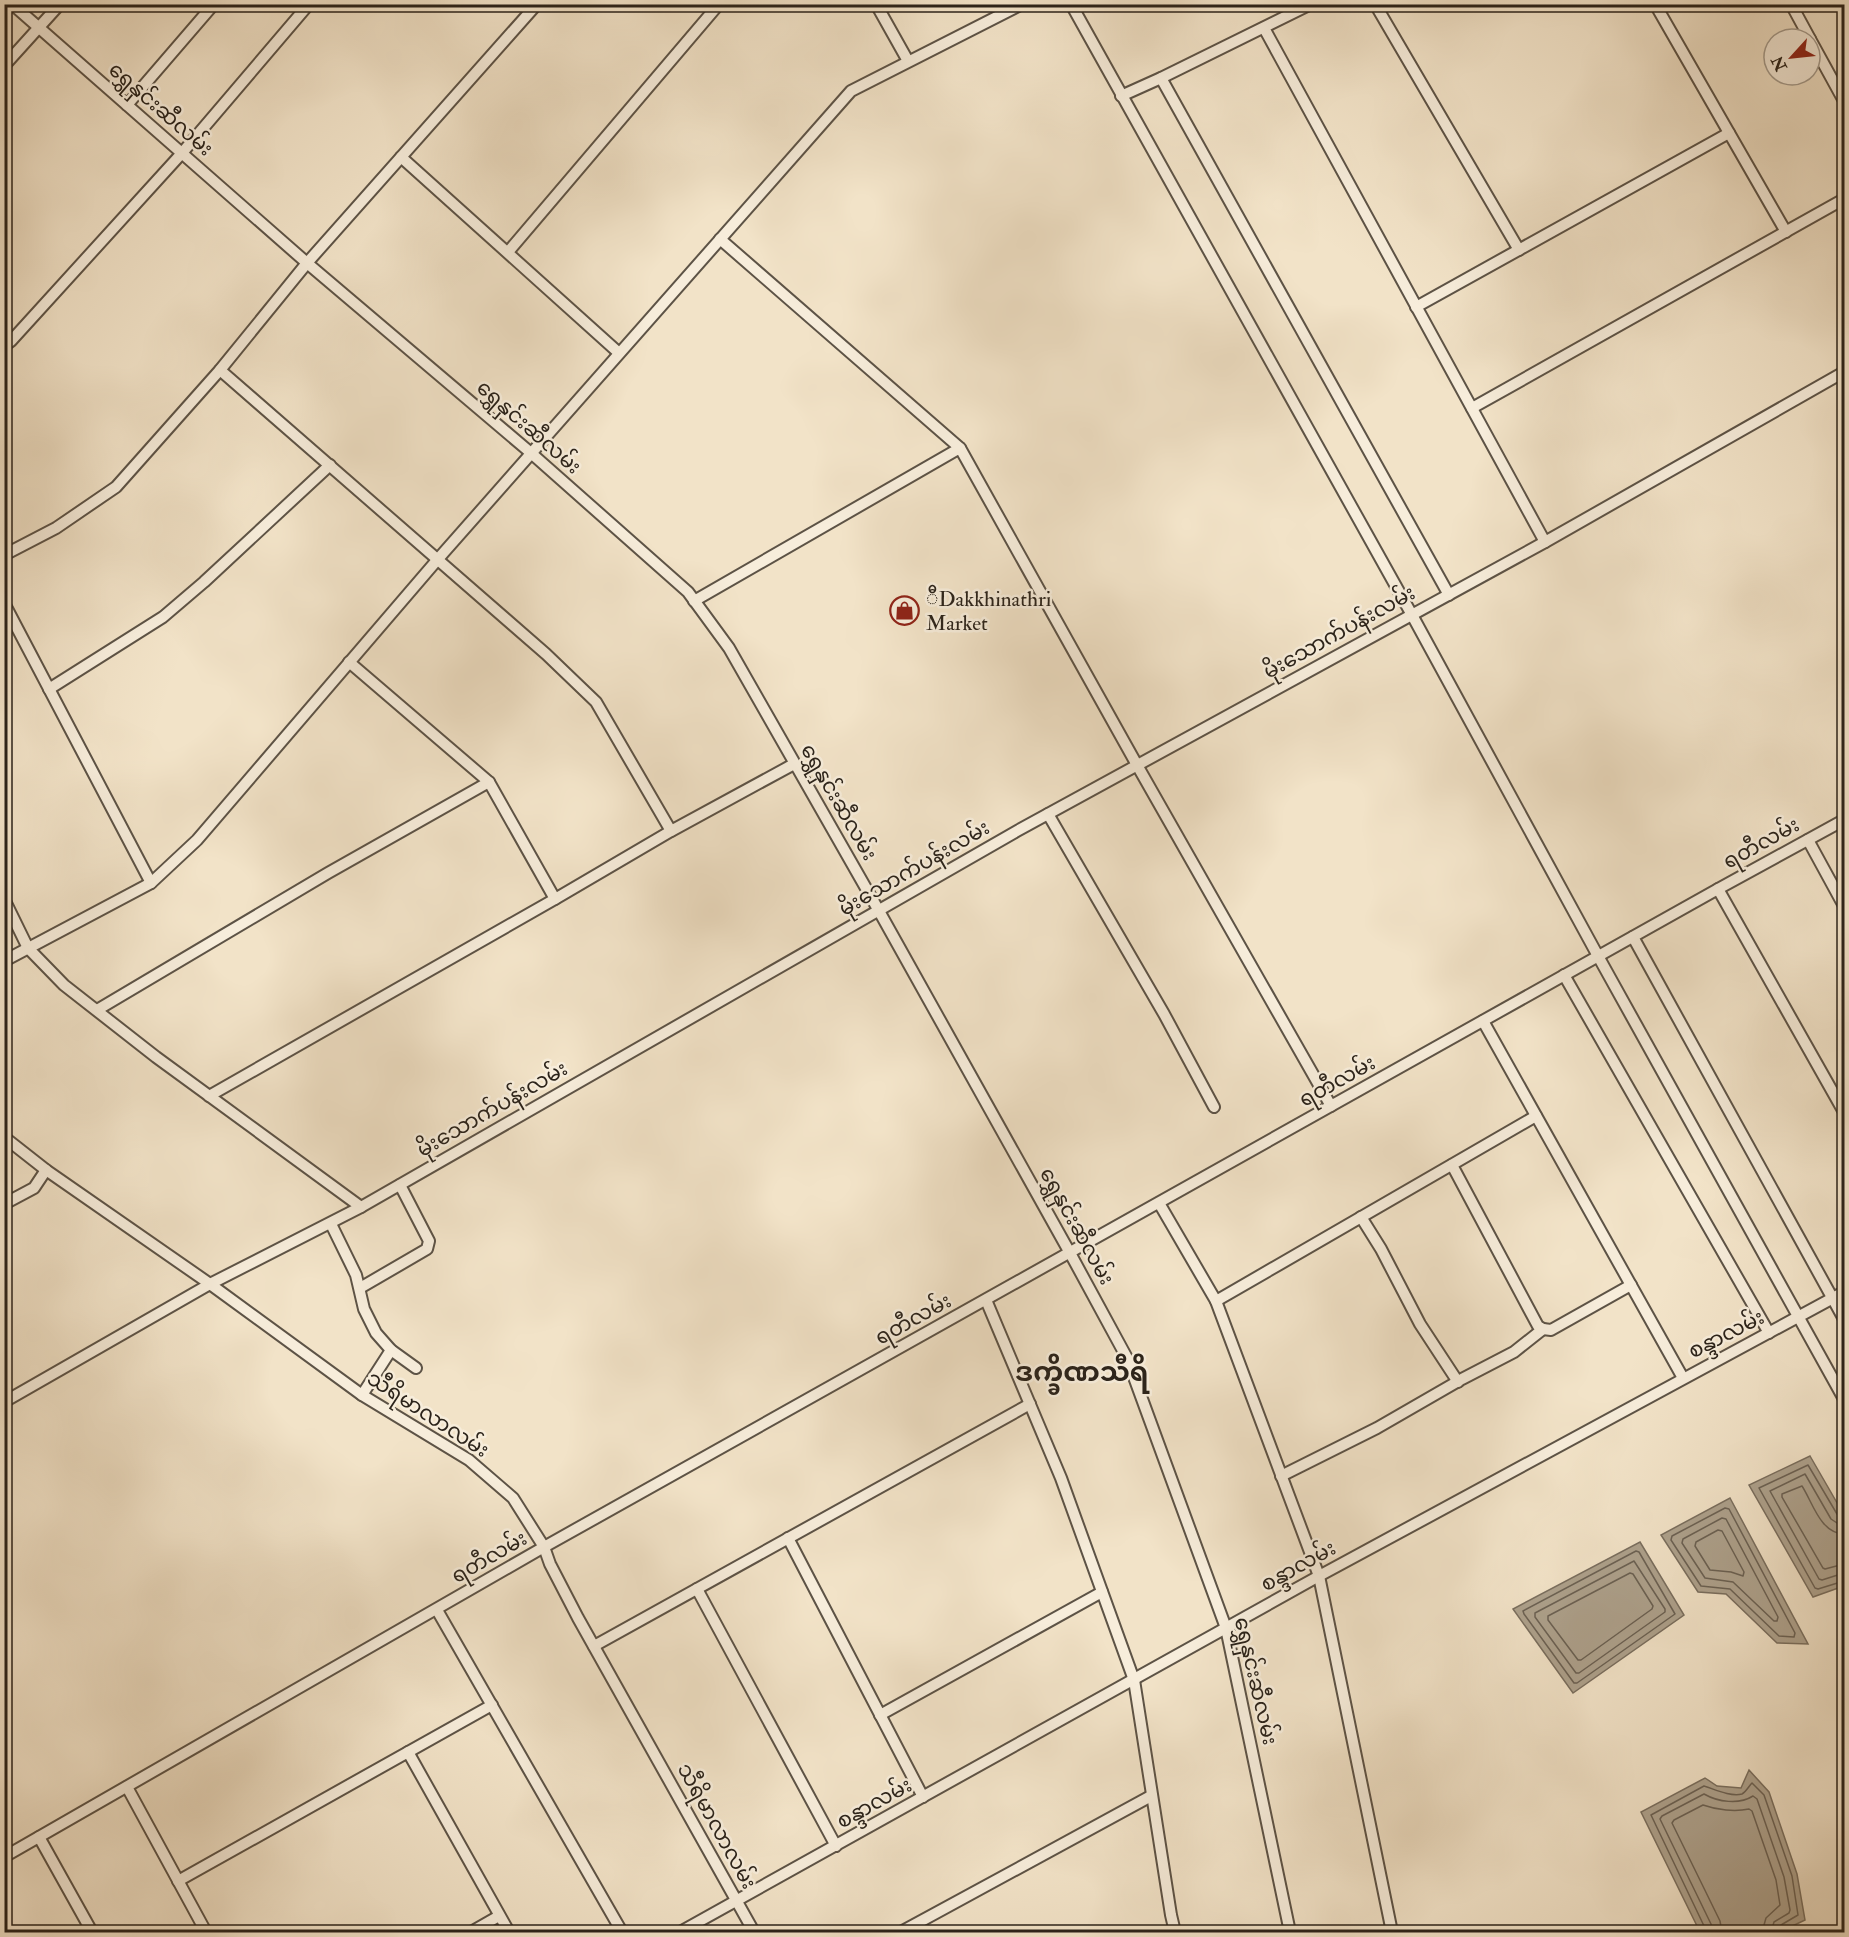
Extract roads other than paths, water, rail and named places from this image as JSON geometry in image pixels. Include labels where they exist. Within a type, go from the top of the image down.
[{"type":"street","name":"ရွှေနှင်းဆီလမ်း","points":[[12,4],[307,263],[531,453],[688,592],[729,648],[879,910],[1127,1358],[1226,1628],[1290,1932]]},
{"type":"street","points":[[4,66],[60,4]]},
{"type":"street","points":[[127,105],[214,4]]},
{"type":"street","points":[[4,346],[183,153],[309,4]]},
{"type":"street","points":[[4,555],[56,528],[116,488],[220,370],[307,263],[537,4]]},
{"type":"street","points":[[507,252],[719,4]]},
{"type":"street","points":[[876,4],[909,61]]},
{"type":"street","points":[[4,961],[151,884],[197,840],[438,559],[850,92],[1022,4]]},
{"type":"street","points":[[1071,4],[1845,1399]]},
{"type":"street","points":[[1121,96],[1311,4]]},
{"type":"street","points":[[1375,4],[1519,250]]},
{"type":"street","points":[[1655,4],[1786,232]]},
{"type":"street","points":[[1791,4],[1803,27]]},
{"type":"street","points":[[1264,28],[1545,542]]},
{"type":"street","points":[[1822,60],[1845,101]]},
{"type":"street","points":[[1161,78],[1449,595]]},
{"type":"street","points":[[1416,307],[1729,133]]},
{"type":"street","points":[[401,157],[619,353]]},
{"type":"street","points":[[1472,408],[1845,199]]},
{"type":"street","points":[[720,239],[960,448],[1331,1107]]},
{"type":"street","points":[[220,370],[546,654],[596,702],[671,831]]},
{"type":"street","name":"မိုးသောက်ပန်းလမ်း","points":[[4,1402],[210,1284],[331,1224],[1048,814],[1545,542],[1845,372]]},
{"type":"street","points":[[694,601],[960,448]]},
{"type":"street","points":[[50,689],[163,617],[330,465]]},
{"type":"street","points":[[4,603],[151,884]]},
{"type":"street","points":[[349,662],[489,782],[555,899]]},
{"type":"street","points":[[209,1096],[671,831],[794,764]]},
{"type":"street","points":[[97,1010],[328,873],[489,782]]},
{"type":"street","points":[[1048,814],[1164,1014],[1214,1107]]},
{"type":"street","name":"ရတီလမ်း","points":[[4,1857],[544,1547],[1845,820]]},
{"type":"street","points":[[1808,840],[1845,906]]},
{"type":"street","points":[[1718,889],[1845,1112]]},
{"type":"street","points":[[4,899],[28,948],[64,984],[209,1096],[361,1207]]},
{"type":"street","points":[[1633,937],[1845,1319]]},
{"type":"street","points":[[1564,975],[1769,1333]]},
{"type":"street","points":[[1483,1021],[1683,1378]]},
{"type":"street","points":[[1216,1301],[1536,1116]]},
{"type":"street","name":"သီရိမာလာလမ်း","points":[[4,1137],[46,1170],[210,1284],[362,1395],[469,1460],[513,1498],[544,1547],[550,1564],[594,1646],[754,1932]]},
{"type":"street","points":[[1452,1165],[1538,1326],[1551,1329],[1631,1286]]},
{"type":"street","points":[[4,1204],[34,1188],[46,1170]]},
{"type":"street","points":[[360,1288],[427,1250],[429,1241],[400,1185]]},
{"type":"street","points":[[1159,1203],[1216,1301],[1319,1576],[1392,1932]]},
{"type":"street","points":[[1361,1217],[1381,1249],[1420,1324],[1458,1382]]},
{"type":"street","points":[[331,1224],[356,1275],[364,1309],[376,1333],[391,1350],[416,1368]]},
{"type":"street","name":"စန္ဒာလမ်း","points":[[680,1932],[1319,1576],[1845,1292]]},
{"type":"street","points":[[986,1300],[1061,1478],[1134,1680],[1151,1796],[1175,1932]]},
{"type":"street","points":[[1281,1476],[1377,1428],[1514,1353],[1543,1329]]},
{"type":"street","points":[[362,1395],[391,1350]]},
{"type":"street","points":[[594,1646],[1030,1404]]},
{"type":"street","points":[[788,1538],[923,1797]]},
{"type":"street","points":[[697,1589],[836,1846]]},
{"type":"street","points":[[880,1715],[1102,1592]]},
{"type":"street","points":[[437,1610],[622,1932]]},
{"type":"street","points":[[178,1881],[492,1705]]},
{"type":"street","points":[[408,1752],[509,1932]]},
{"type":"street","points":[[127,1787],[206,1932]]},
{"type":"street","points":[[901,1932],[1151,1796]]},
{"type":"street","points":[[39,1837],[92,1932]]},
{"type":"street","points":[[471,1932],[499,1916]]},
{"type":"water","points":[[1810,1456],[1844,1515],[1844,1586],[1813,1597],[1749,1485]]},
{"type":"water","points":[[1730,1498],[1808,1644],[1777,1643],[1726,1594],[1698,1592],[1661,1535]]},
{"type":"water","points":[[1640,1542],[1684,1615],[1573,1693],[1513,1609]]},
{"type":"water","points":[[1749,1770],[1769,1792],[1797,1874],[1805,1920],[1780,1932],[1700,1932],[1641,1812],[1705,1778],[1717,1786],[1741,1788]]},
{"type":"place","name":"ီDakkhinathri Market","points":[[905,611]]},
{"type":"district","name":"ဒက္ခိဏသီရိ","points":[[1082,1372]]}]
